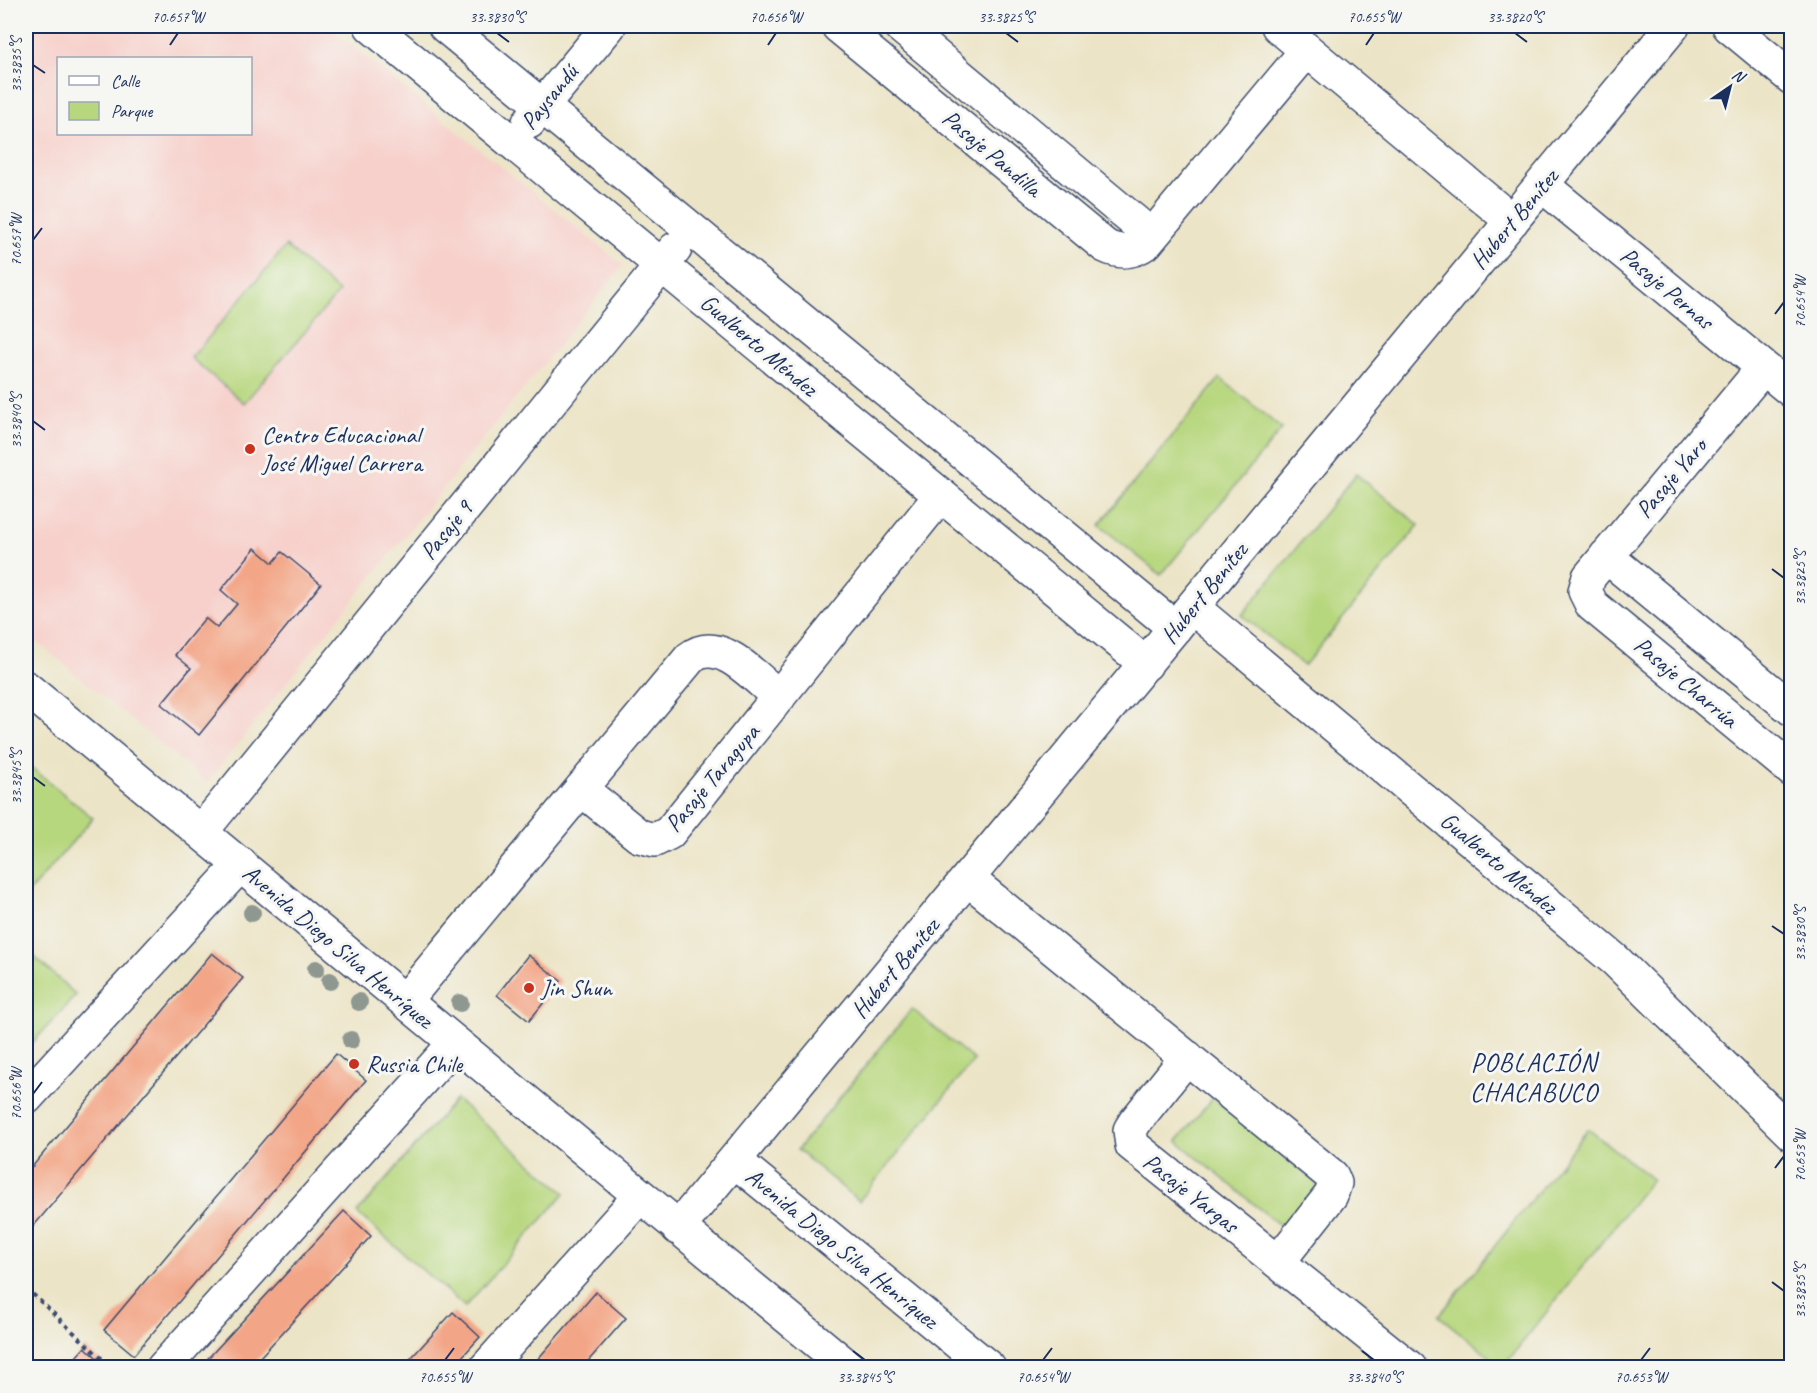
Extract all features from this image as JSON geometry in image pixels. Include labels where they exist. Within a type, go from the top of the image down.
[{"type":"street","name":"Gualberto Méndez","points":[[371,26],[1146,664]]},
{"type":"street","name":"Gualberto Méndez","points":[[445,26],[692,229],[1616,960],[1791,1134]]},
{"type":"street","name":"Paysandú","points":[[513,142],[609,26]]},
{"type":"street","name":"Pasaje Pandilla","points":[[838,26],[1105,246],[1124,252],[1137,249],[1152,236],[1307,50]]},
{"type":"street","name":"Pasaje Pandilla","points":[[900,26],[1152,236]]},
{"type":"street","points":[[1278,26],[1512,220]]},
{"type":"street","points":[[1729,26],[1791,78]]},
{"type":"street","name":"Hubert Benítez","points":[[735,1161],[1542,184],[1661,30]]},
{"type":"street","name":"Pasaje Pernas","points":[[1542,184],[1791,391]]},
{"type":"street","name":"Pasaje 9","points":[[201,831],[692,229]]},
{"type":"street","name":"Pasaje Yaro","points":[[1585,591],[1589,577],[1763,368]]},
{"type":"street","name":"Pasaje Taragupa","points":[[581,789],[639,836],[655,840],[663,838],[941,495]]},
{"type":"street","name":"Pasaje Charrúa","points":[[1606,556],[1791,709]]},
{"type":"street","name":"Pasaje Charrúa","points":[[1585,591],[1592,605],[1791,770]]},
{"type":"street","points":[[405,1001],[697,653],[715,650],[724,654],[779,697]]},
{"type":"street","name":"Avenida Diego Silva Henríquez","points":[[26,688],[241,864],[843,1366]]},
{"type":"street","points":[[26,1098],[241,864]]},
{"type":"street","points":[[968,879],[1332,1176],[1335,1183],[1331,1195],[1278,1262]]},
{"type":"street","points":[[163,1368],[455,1043]]},
{"type":"street","name":"Pasaje Yargas","points":[[1187,1057],[1135,1122],[1130,1139],[1137,1150],[1410,1368]]},
{"type":"street","name":"Avenida Diego Silva Henríquez","points":[[678,1228],[735,1161],[989,1368]]},
{"type":"street","points":[[486,1368],[640,1196]]},
{"type":"path","points":[[26,1288],[112,1368]]},
{"type":"shaded area","name":"Centro Educacional José Miguel Carrera","points":[[26,26],[327,26],[623,265],[207,782],[26,633]]},
{"type":"green space","points":[[286,246],[339,292],[244,403],[191,358]]},
{"type":"green space","points":[[1220,378],[1282,429],[1161,575],[1099,525]]},
{"type":"green space","points":[[1356,474],[1419,525],[1304,666],[1242,615]]},
{"type":"green space","points":[[26,763],[93,818],[26,896]]},
{"type":"green space","points":[[26,949],[76,995],[26,1050]]},
{"type":"green space","points":[[912,1009],[974,1060],[859,1201],[797,1150]]},
{"type":"green space","points":[[1213,1098],[1319,1185],[1283,1228],[1177,1141]]},
{"type":"green space","points":[[456,1099],[565,1193],[465,1307],[357,1213]]},
{"type":"green space","points":[[1588,1129],[1652,1179],[1503,1367],[1439,1316]]},
{"type":"building","points":[[255,548],[273,563],[282,552],[321,584],[199,735],[161,704],[191,668],[175,655],[205,618],[217,628],[237,604],[221,590]]},
{"type":"building","points":[[212,953],[243,978],[26,1235],[26,1174]]},
{"type":"building","name":"Jin Shun","points":[[528,955],[561,981],[529,1021],[497,995]]},
{"type":"building","points":[[336,1054],[366,1080],[134,1355],[104,1330]]},
{"type":"building","points":[[344,1211],[371,1236],[250,1368],[199,1368]]},
{"type":"building","points":[[596,1292],[626,1318],[582,1368],[530,1368]]},
{"type":"building","points":[[453,1312],[480,1337],[452,1368],[402,1368]]},
{"type":"building","points":[[85,1347],[108,1368],[66,1368]]},
{"type":"place","name":"Centro Educacional José Miguel Carrera","points":[[250,449]]},
{"type":"place","name":"Jin Shun","points":[[529,988]]},
{"type":"place","name":"Russia Chile","points":[[354,1064]]},
{"type":"district","name":"POBLACIÓN CHACABUCO","points":[[1534,1077]]}]
